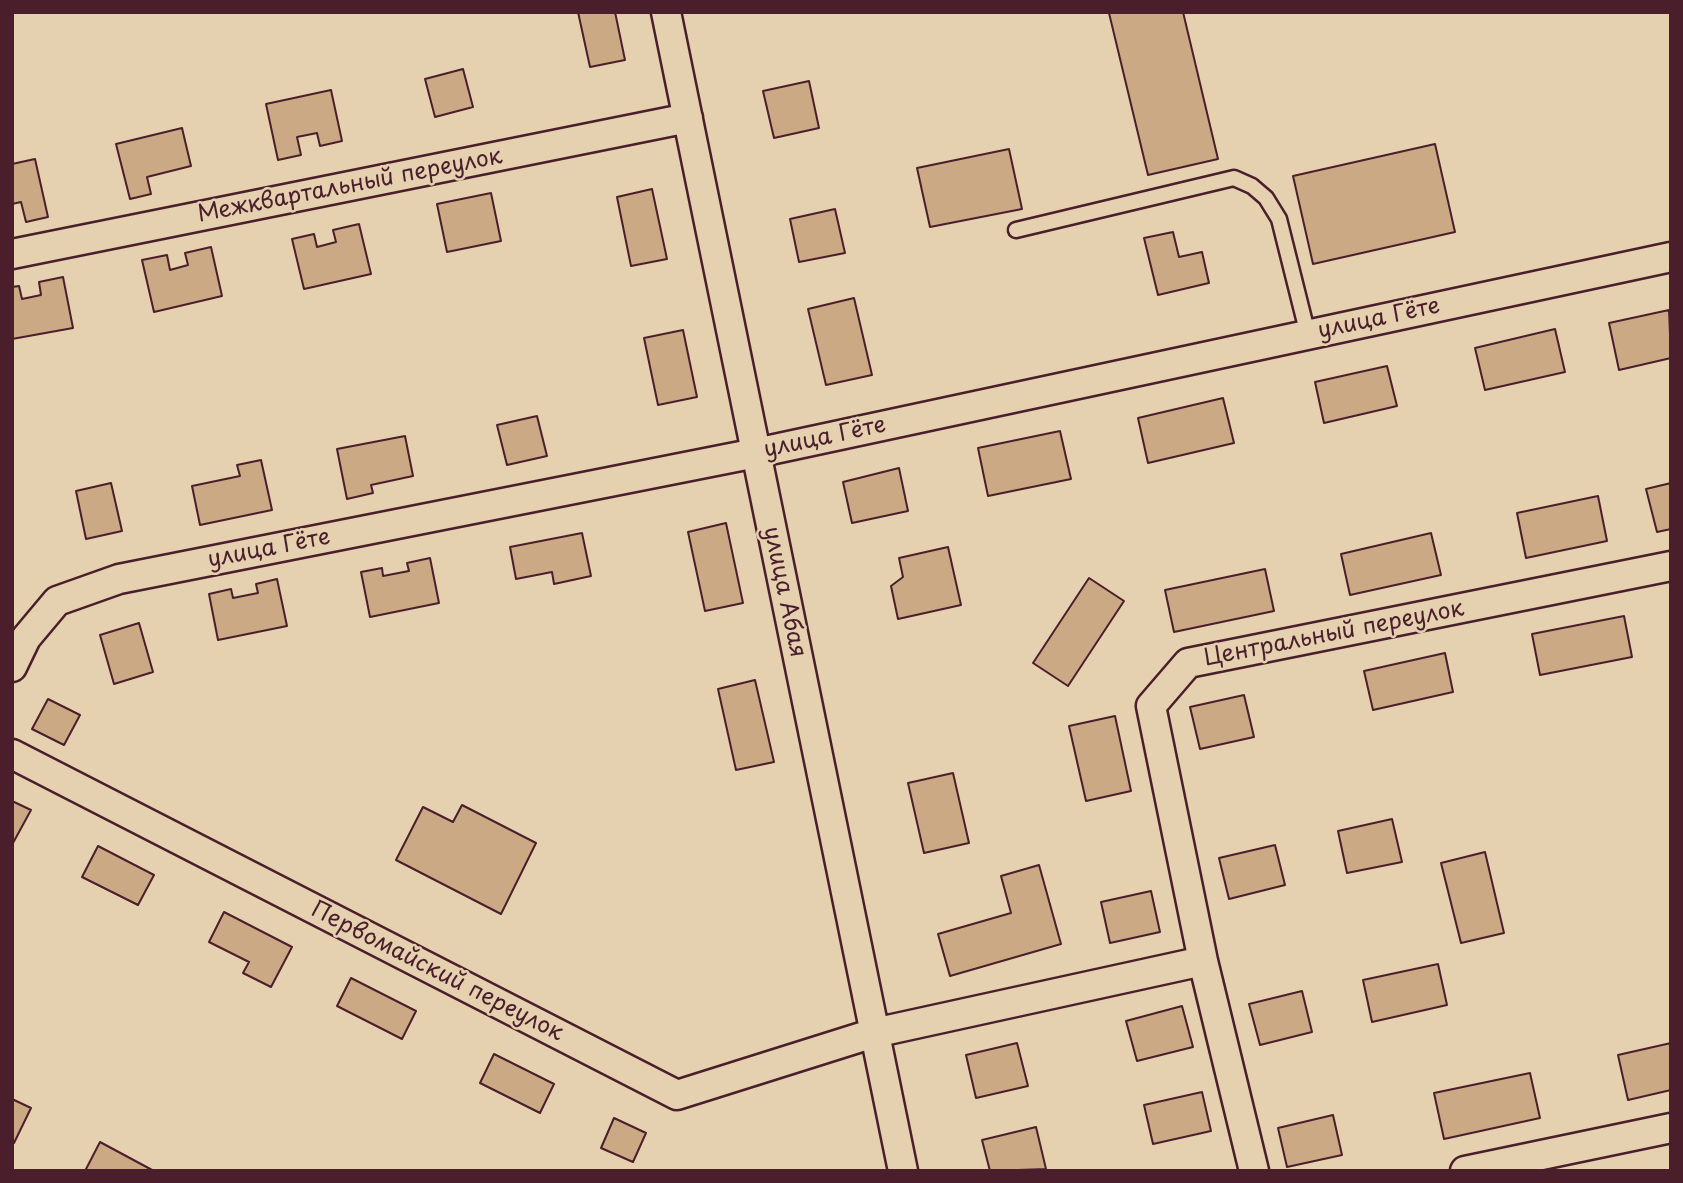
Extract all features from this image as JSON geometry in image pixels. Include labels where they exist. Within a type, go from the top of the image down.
[{"type":"street","name":"улица Абая","points":[[666,12],[902,1171]]},
{"type":"street","name":"Межквартальный переулок","points":[[12,254],[688,118]]},
{"type":"street","name":"улица Гёте","points":[[12,667],[26,638],[57,601],[119,579],[756,453],[1671,257]]},
{"type":"street","name":"Центральный переулок","points":[[1250,1170],[1203,961],[1151,706],[1188,663],[1671,566]]},
{"type":"street","name":"Первомайский переулок","points":[[12,754],[677,1095],[874,1033],[1203,961]]},
{"type":"street","points":[[1465,1171],[1671,1128]]},
{"type":"lane","points":[[1016,230],[1234,178],[1252,186],[1266,198],[1279,219],[1308,335]]},
{"type":"building","points":[[578,12],[615,12],[625,60],[590,67]]},
{"type":"building","points":[[1183,12],[1218,159],[1148,175],[1109,13]]},
{"type":"building","points":[[463,69],[473,107],[435,117],[425,79]]},
{"type":"building","points":[[809,81],[819,128],[774,138],[763,91]]},
{"type":"building","points":[[331,90],[342,141],[320,146],[317,133],[297,137],[301,155],[278,160],[266,104]]},
{"type":"building","points":[[182,128],[191,166],[147,177],[151,194],[130,199],[116,144]]},
{"type":"building","points":[[1435,144],[1455,232],[1313,264],[1293,176]]},
{"type":"building","points":[[1009,149],[1022,209],[930,227],[917,168]]},
{"type":"building","points":[[35,159],[48,217],[26,222],[21,202],[12,204],[12,164]]},
{"type":"building","points":[[652,189],[667,259],[631,266],[617,197]]},
{"type":"building","points":[[491,193],[501,241],[447,252],[437,204]]},
{"type":"building","points":[[835,209],[845,253],[799,262],[790,219]]},
{"type":"building","points":[[359,224],[371,274],[304,289],[292,239],[314,234],[317,247],[336,242],[333,230]]},
{"type":"building","points":[[1173,232],[1179,257],[1202,252],[1209,283],[1158,295],[1144,238]]},
{"type":"building","points":[[211,247],[222,296],[154,312],[142,260],[167,255],[170,270],[188,265],[185,253]]},
{"type":"building","points":[[63,277],[73,328],[12,339],[12,287],[19,286],[22,299],[41,295],[39,282]]},
{"type":"building","points":[[854,298],[872,375],[826,385],[808,309]]},
{"type":"building","points":[[1669,310],[1671,358],[1619,370],[1609,323]]},
{"type":"building","points":[[1555,329],[1565,372],[1485,390],[1475,348]]},
{"type":"building","points":[[683,330],[697,397],[658,405],[644,338]]},
{"type":"building","points":[[1387,366],[1397,406],[1324,423],[1315,382]]},
{"type":"building","points":[[1223,398],[1234,443],[1148,463],[1138,418]]},
{"type":"building","points":[[537,416],[547,456],[507,465],[497,425]]},
{"type":"building","points":[[1060,431],[1071,479],[988,496],[978,448]]},
{"type":"building","points":[[405,436],[413,476],[371,485],[373,493],[347,499],[337,449]]},
{"type":"building","points":[[261,460],[272,510],[200,525],[192,486],[240,476],[237,465]]},
{"type":"building","points":[[899,468],[908,511],[852,523],[843,482]]},
{"type":"building","points":[[111,483],[122,531],[86,539],[76,491]]},
{"type":"building","points":[[1671,483],[1671,529],[1657,532],[1646,489]]},
{"type":"building","points":[[1598,496],[1607,541],[1526,558],[1517,513]]},
{"type":"building","points":[[726,523],[743,603],[705,611],[688,532]]},
{"type":"building","points":[[582,533],[591,576],[554,584],[552,572],[516,579],[510,547]]},
{"type":"building","points":[[1431,533],[1441,575],[1350,595],[1341,554]]},
{"type":"building","points":[[948,547],[961,605],[898,619],[891,586],[903,577],[899,558]]},
{"type":"building","points":[[430,558],[439,603],[370,617],[361,572],[382,568],[383,576],[409,571],[407,563]]},
{"type":"building","points":[[1265,569],[1274,611],[1174,632],[1165,590]]},
{"type":"building","points":[[1089,578],[1124,601],[1068,686],[1033,663]]},
{"type":"building","points":[[277,579],[287,626],[218,640],[209,594],[231,589],[233,598],[258,593],[256,584]]},
{"type":"building","points":[[1624,616],[1632,657],[1540,675],[1532,634]]},
{"type":"building","points":[[139,623],[153,672],[114,684],[100,635]]},
{"type":"building","points":[[1445,653],[1453,692],[1373,710],[1364,671]]},
{"type":"building","points":[[755,680],[774,762],[736,770],[718,689]]},
{"type":"building","points":[[1244,695],[1254,737],[1200,749],[1190,707]]},
{"type":"building","points":[[48,699],[80,715],[64,745],[32,729]]},
{"type":"building","points":[[1115,716],[1131,791],[1086,801],[1069,726]]},
{"type":"building","points":[[953,773],[969,843],[924,853],[908,783]]},
{"type":"building","points":[[12,801],[31,810],[13,843],[12,843]]},
{"type":"building","points":[[462,805],[536,843],[501,914],[396,860],[423,807],[453,822]]},
{"type":"building","points":[[1392,819],[1402,862],[1347,873],[1338,831]]},
{"type":"building","points":[[1275,845],[1285,885],[1229,899],[1219,858]]},
{"type":"building","points":[[98,846],[154,875],[138,905],[82,877]]},
{"type":"building","points":[[1485,852],[1504,933],[1461,943],[1441,863]]},
{"type":"building","points":[[1039,865],[1061,944],[950,976],[938,934],[1011,913],[1001,876]]},
{"type":"building","points":[[1151,891],[1160,932],[1110,943],[1101,902]]},
{"type":"building","points":[[224,912],[292,947],[271,987],[243,973],[249,962],[209,942]]},
{"type":"building","points":[[1438,964],[1447,1005],[1372,1022],[1363,980]]},
{"type":"building","points":[[351,978],[416,1011],[402,1039],[337,1006]]},
{"type":"building","points":[[1302,991],[1312,1032],[1260,1045],[1249,1004]]},
{"type":"building","points":[[1182,1006],[1193,1047],[1137,1061],[1126,1021]]},
{"type":"building","points":[[1017,1043],[1028,1086],[976,1098],[966,1055]]},
{"type":"building","points":[[1671,1043],[1671,1090],[1628,1100],[1618,1055]]},
{"type":"building","points":[[494,1054],[554,1084],[540,1113],[480,1083]]},
{"type":"building","points":[[1530,1073],[1540,1118],[1444,1139],[1434,1093]]},
{"type":"building","points":[[1202,1092],[1211,1131],[1153,1144],[1144,1105]]},
{"type":"building","points":[[12,1099],[31,1108],[14,1143],[12,1143]]},
{"type":"building","points":[[1333,1115],[1342,1155],[1287,1167],[1278,1128]]},
{"type":"building","points":[[614,1118],[646,1133],[633,1162],[601,1148]]},
{"type":"building","points":[[1036,1127],[1046,1169],[990,1171],[982,1140]]},
{"type":"building","points":[[100,1142],[154,1171],[85,1171]]}]
